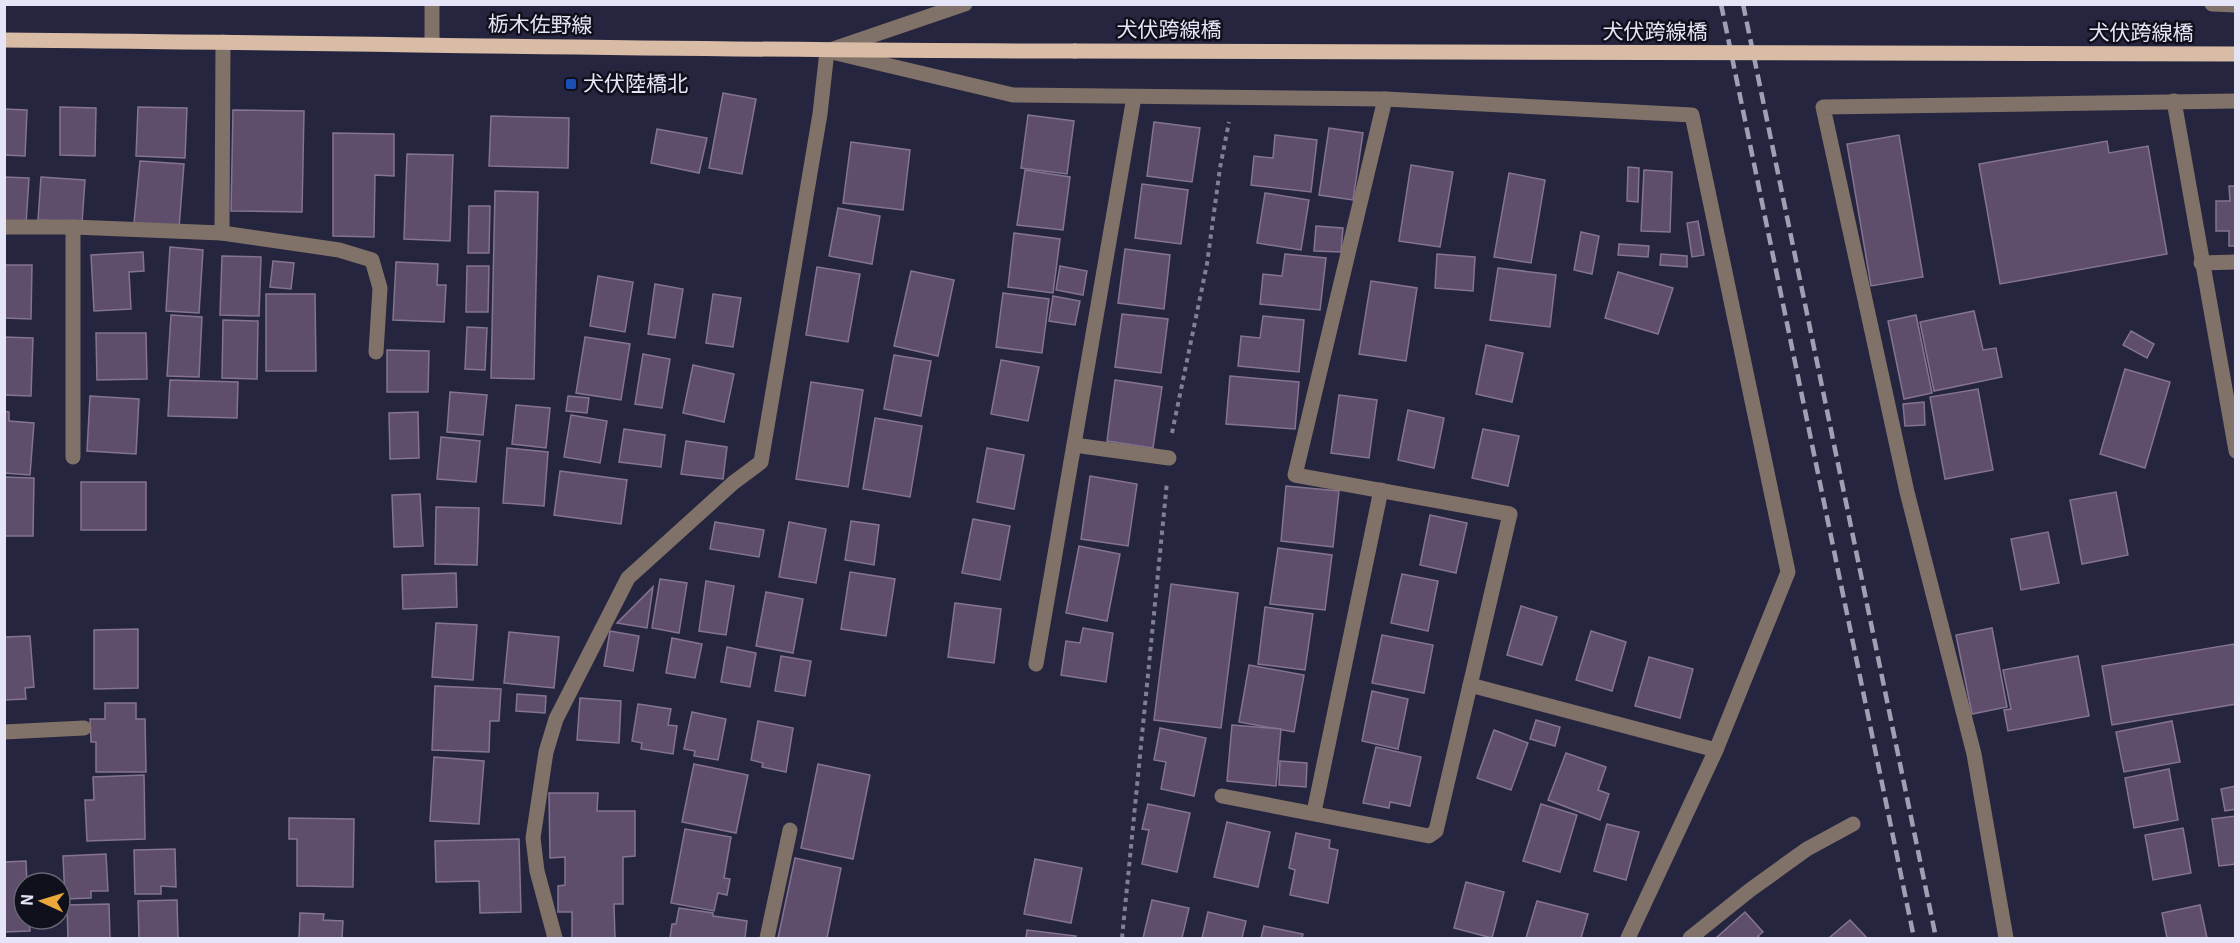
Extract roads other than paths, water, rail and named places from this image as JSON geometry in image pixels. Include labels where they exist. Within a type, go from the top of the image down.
[{"type":"main road","name":"栃木佐野線","points":[[4,40],[827,51],[1075,51]]},
{"type":"main road","name":"犬伏跨線橋","points":[[1075,51],[2235,54]]},
{"type":"street","points":[[432,4],[432,44]]},
{"type":"street","points":[[827,51],[965,4]]},
{"type":"street","points":[[2212,4],[2235,5]]},
{"type":"street","points":[[222,232],[223,42]]},
{"type":"street","points":[[827,51],[1013,95],[1385,99],[1692,115],[1788,573],[1716,750],[1628,939]]},
{"type":"street","points":[[555,939],[537,871],[533,838],[546,752],[556,719],[628,578],[733,483],[761,462],[820,114],[827,51]]},
{"type":"street","points":[[1036,664],[1134,97]]},
{"type":"street","points":[[1222,796],[1429,836],[1436,831],[1510,514],[1295,475],[1385,99]]},
{"type":"street","points":[[2174,101],[2235,451]]},
{"type":"street","points":[[2006,939],[1974,753],[1907,492],[1823,107],[2235,101]]},
{"type":"street","points":[[4,227],[222,232],[339,250],[372,260],[380,288],[376,352]]},
{"type":"street","points":[[73,458],[74,227]]},
{"type":"street","points":[[2201,262],[2235,262]]},
{"type":"street","points":[[1074,445],[1169,458]]},
{"type":"street","points":[[1314,812],[1381,490]]},
{"type":"street","points":[[1470,685],[1716,750]]},
{"type":"street","points":[[4,732],[84,728]]},
{"type":"street","points":[[1690,939],[1750,890],[1807,849],[1853,824]]},
{"type":"street","points":[[767,939],[790,830]]},
{"type":"railway","points":[[1721,4],[1914,938]]},
{"type":"railway","points":[[1743,4],[1936,938]]},
{"type":"place","name":"犬伏陸橋北","points":[[571,84]]}]
